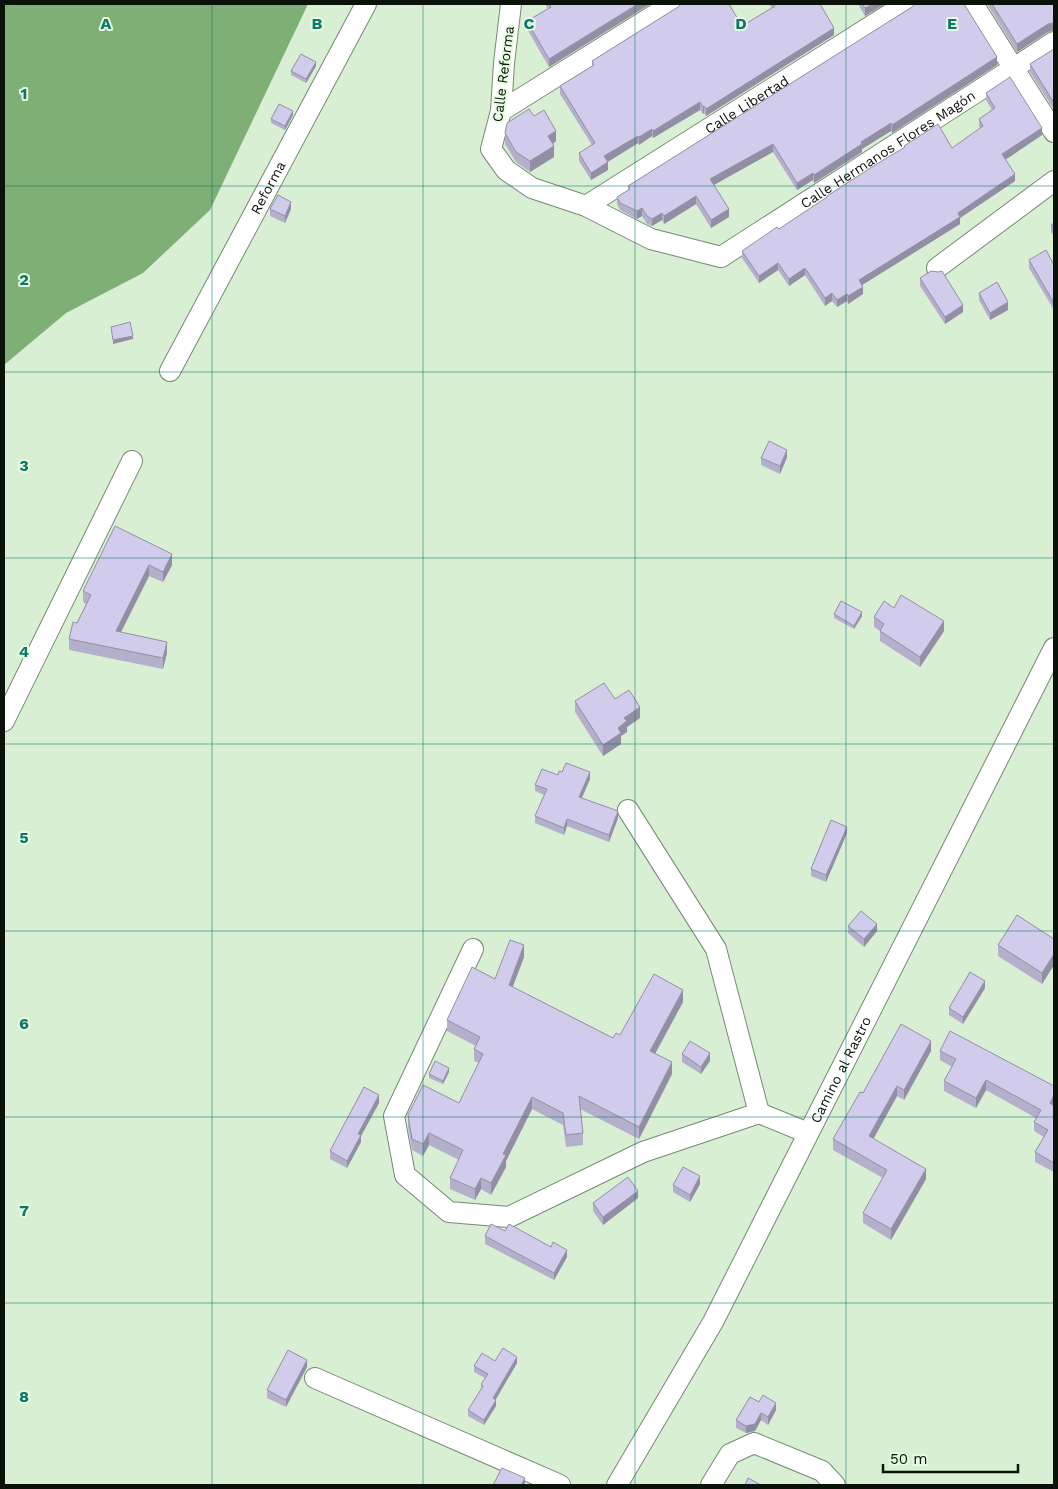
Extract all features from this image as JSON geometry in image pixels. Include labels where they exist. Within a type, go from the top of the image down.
[{"type":"street","name":"Reforma","points":[[170,371],[366,4]]},
{"type":"street","name":"Calle Reforma","points":[[512,4],[504,62],[501,111],[491,149],[506,170],[532,188],[586,206]]},
{"type":"street","points":[[501,111],[672,4]]},
{"type":"street","name":"Calle Libertad","points":[[586,206],[906,4]]},
{"type":"street","points":[[973,4],[1054,132]]},
{"type":"street","name":"Calle Hermanos Flores Magón","points":[[586,206],[651,238],[721,257],[1054,42]]},
{"type":"street","points":[[937,268],[1054,181]]},
{"type":"street","points":[[4,721],[132,461]]},
{"type":"street","name":"Camino al Rastro","points":[[617,1485],[712,1322],[1054,648]]},
{"type":"street","points":[[628,810],[716,949],[759,1113]]},
{"type":"street","points":[[473,949],[394,1116],[405,1175],[449,1212],[509,1218],[643,1152],[759,1113],[808,1134]]},
{"type":"street","points":[[315,1378],[560,1485]]},
{"type":"street","points":[[711,1485],[730,1454],[754,1443],[822,1471],[835,1485]]},
{"type":"shaded area","points":[[4,4],[308,4],[210,210],[143,273],[66,313],[4,365]]},
{"type":"building","points":[[549,4],[638,4],[549,59],[527,21],[551,7]]},
{"type":"building","points":[[681,4],[729,4],[742,26],[775,6],[774,4],[820,4],[834,28],[706,109],[700,102],[653,131],[652,129],[638,136],[604,156],[608,162],[591,173],[579,153],[595,143],[560,86],[594,65],[592,61]]},
{"type":"building","points":[[862,4],[873,4],[865,8]]},
{"type":"building","points":[[915,4],[964,4],[997,57],[892,125],[891,123],[861,142],[862,144],[814,175],[813,173],[797,183],[773,144],[710,179],[729,209],[711,220],[696,196],[664,216],[662,213],[652,219],[647,216],[642,208],[637,211],[620,203],[617,197],[630,189],[628,186]]},
{"type":"building","points":[[992,4],[1054,4],[1054,23],[1048,24],[1017,44]]},
{"type":"building","points":[[1054,49],[1054,103],[1030,64]]},
{"type":"building","points":[[301,54],[316,62],[306,79],[291,71]]},
{"type":"building","points":[[1010,77],[1042,128],[1002,154],[1015,174],[958,213],[960,217],[859,280],[863,287],[848,296],[847,294],[837,300],[832,293],[825,298],[805,268],[789,279],[778,263],[759,276],[742,251],[777,227],[779,229],[938,124],[952,148],[983,126],[979,119],[995,108],[986,93]]},
{"type":"building","points":[[279,104],[293,111],[285,126],[271,119]]},
{"type":"building","points":[[529,109],[534,116],[544,110],[556,131],[548,136],[554,146],[530,161],[516,152],[505,133],[507,123]]},
{"type":"building","points":[[278,195],[291,202],[285,216],[270,209]]},
{"type":"building","points":[[1046,250],[1054,265],[1054,303],[1029,260]]},
{"type":"building","points":[[931,271],[942,271],[963,305],[945,317],[920,278]]},
{"type":"building","points":[[997,282],[1008,302],[990,313],[979,293]]},
{"type":"building","points":[[130,322],[133,336],[113,340],[111,327]]},
{"type":"building","points":[[769,441],[787,450],[780,466],[761,458]]},
{"type":"building","points":[[115,526],[172,554],[163,572],[149,565],[116,631],[167,642],[163,658],[69,639],[73,622],[77,623],[91,595],[83,591]]},
{"type":"building","points":[[901,595],[944,621],[920,657],[880,631],[884,624],[874,617],[884,601],[894,608]]},
{"type":"building","points":[[841,601],[862,612],[854,626],[834,614]]},
{"type":"building","points":[[604,683],[615,699],[629,690],[640,707],[624,718],[627,721],[618,728],[621,733],[603,745],[575,701]]},
{"type":"building","points":[[566,763],[590,772],[579,797],[618,811],[609,835],[567,819],[564,828],[535,816],[547,789],[535,785],[542,769],[558,775],[559,771],[562,772]]},
{"type":"building","points":[[831,820],[847,827],[826,875],[811,869]]},
{"type":"building","points":[[861,911],[877,924],[864,939],[848,926]]},
{"type":"building","points":[[1017,915],[1054,939],[1054,954],[1042,973],[998,945]]},
{"type":"building","points":[[510,940],[524,945],[509,985],[613,1038],[616,1033],[620,1035],[654,974],[683,990],[650,1051],[672,1062],[639,1127],[579,1096],[583,1133],[566,1135],[563,1113],[532,1097],[503,1154],[506,1155],[491,1183],[481,1178],[475,1189],[450,1178],[463,1150],[429,1133],[423,1144],[412,1139],[408,1115],[423,1085],[459,1103],[483,1054],[474,1049],[480,1037],[447,1020],[472,967],[495,979]]},
{"type":"building","points":[[970,972],[985,981],[963,1017],[949,1008]]},
{"type":"building","points":[[901,1024],[931,1041],[904,1090],[897,1086],[869,1136],[926,1169],[891,1229],[863,1213],[887,1170],[833,1139],[860,1092],[863,1093]]},
{"type":"building","points":[[950,1031],[1054,1086],[1054,1095],[1050,1103],[1054,1106],[1054,1163],[1035,1152],[1048,1130],[1034,1122],[1041,1110],[986,1080],[976,1098],[944,1081],[956,1059],[940,1051]]},
{"type":"building","points":[[690,1041],[710,1053],[701,1067],[682,1054]]},
{"type":"building","points":[[435,1061],[449,1068],[443,1081],[429,1074]]},
{"type":"building","points":[[364,1087],[379,1095],[358,1134],[361,1135],[347,1161],[330,1151]]},
{"type":"building","points":[[683,1167],[700,1176],[690,1195],[673,1185]]},
{"type":"building","points":[[628,1177],[638,1191],[603,1217],[593,1203]]},
{"type":"building","points":[[491,1224],[505,1231],[509,1224],[551,1247],[553,1242],[567,1250],[554,1273],[485,1236]]},
{"type":"building","points":[[503,1348],[517,1357],[493,1398],[496,1400],[484,1420],[468,1410],[488,1374],[474,1366],[482,1353],[495,1361]]},
{"type":"building","points":[[288,1350],[307,1360],[286,1400],[267,1390]]},
{"type":"building","points":[[763,1395],[776,1403],[768,1417],[761,1413],[755,1424],[746,1426],[736,1420],[750,1397],[759,1402]]},
{"type":"building","points":[[502,1468],[525,1478],[521,1485],[493,1485]]},
{"type":"building","points":[[748,1478],[761,1485],[745,1485]]}]
